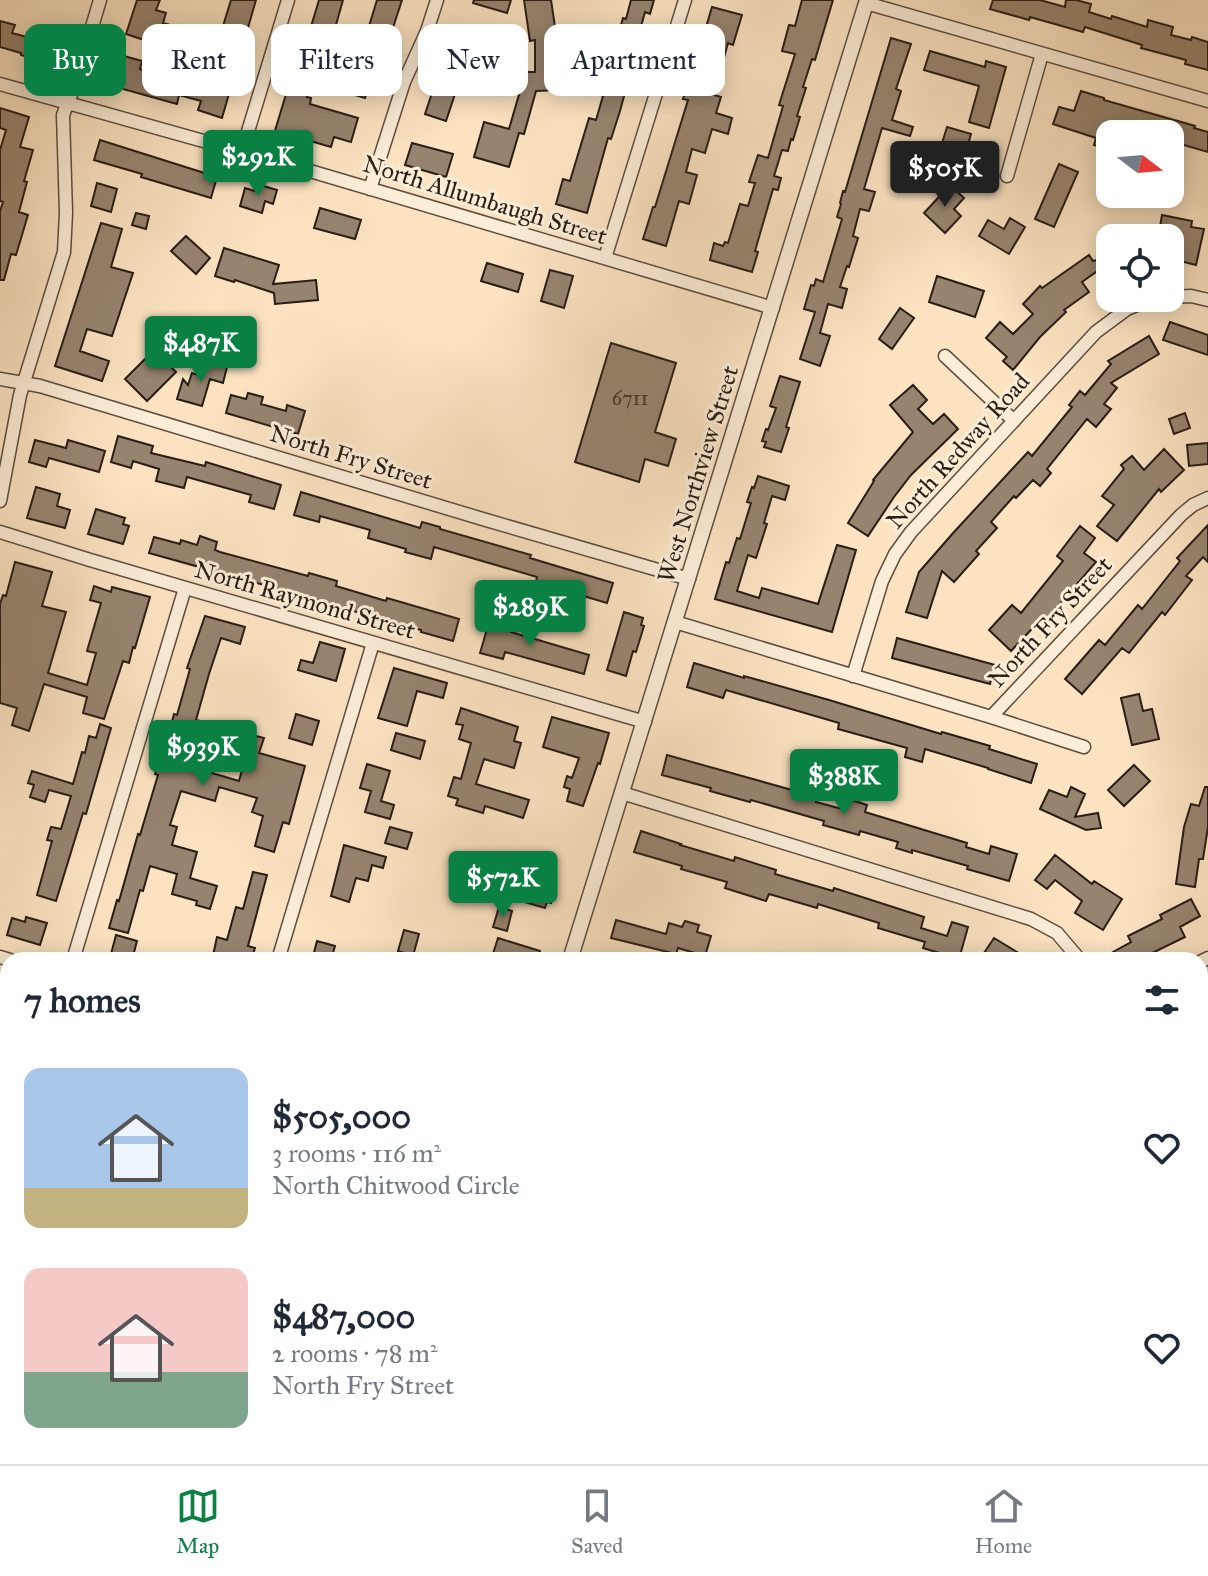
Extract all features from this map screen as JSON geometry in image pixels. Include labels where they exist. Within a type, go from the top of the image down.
[{"type":"street","points":[[0,501],[24,384],[64,252],[63,115],[100,0]]},
{"type":"street","points":[[242,151],[288,0]]},
{"type":"street","points":[[429,24],[437,0]]},
{"type":"street","points":[[605,258],[685,0]]},
{"type":"street","points":[[867,2],[1208,101]]},
{"type":"street","name":"West Northview Street","points":[[577,952],[622,793],[867,2]]},
{"type":"street","points":[[370,189],[404,82],[418,51]]},
{"type":"street","points":[[1007,176],[1042,54]]},
{"type":"street","name":"North Allumbaugh Street","points":[[0,84],[242,151],[773,308]]},
{"type":"street","points":[[1184,296],[1208,300]]},
{"type":"street","name":"North Redway Road","points":[[853,676],[882,581],[895,554],[911,532],[1096,332],[1123,312]]},
{"type":"street","points":[[945,356],[1014,421]]},
{"type":"street","name":"North Fry Street","points":[[0,379],[40,386],[689,579]]},
{"type":"street","name":"North Fry Street","points":[[675,622],[991,717],[1181,515],[1208,498]]},
{"type":"street","name":"North Raymond Street","points":[[0,532],[645,722]]},
{"type":"street","points":[[75,952],[185,588]]},
{"type":"street","points":[[280,952],[373,643]]},
{"type":"street","points":[[991,717],[1084,747]]},
{"type":"street","points":[[622,793],[1031,919],[1057,933],[1073,952]]},
{"type":"building","points":[[137,0],[160,0],[156,10],[166,13],[163,23],[167,24],[142,24],[142,39],[126,34]]},
{"type":"building","points":[[231,0],[256,0],[249,24],[224,24]]},
{"type":"building","points":[[319,0],[343,0],[336,24],[312,24]]},
{"type":"building","points":[[377,0],[402,0],[394,24],[370,24]]},
{"type":"building","points":[[474,0],[511,0],[507,13],[473,3]]},
{"type":"building","points":[[524,0],[551,0],[555,24],[544,24],[544,91],[536,91],[524,134],[519,133],[509,167],[474,157],[484,122],[509,129],[519,96],[528,96],[528,72],[535,72],[535,40],[530,41]]},
{"type":"building","points":[[631,0],[654,0],[650,14],[645,12],[642,24],[621,24],[623,18],[626,19]]},
{"type":"building","points":[[802,0],[833,0],[815,60],[812,59],[803,87],[806,88],[793,140],[788,151],[782,150],[774,176],[781,178],[778,190],[773,189],[752,272],[710,260],[714,243],[723,246],[725,242],[728,243],[740,204],[748,206],[755,183],[749,182],[758,155],[768,158],[783,106],[779,105],[795,54],[782,51],[789,25],[795,26]]},
{"type":"building","points":[[993,0],[1040,0],[1065,7],[1066,0],[1076,0],[1091,4],[1089,12],[1111,19],[1112,16],[1147,27],[1148,20],[1173,27],[1171,35],[1208,42],[1208,70],[1085,27],[1083,32],[990,9]]},
{"type":"building","points":[[712,7],[742,15],[733,45],[728,43],[725,54],[725,24],[707,24]]},
{"type":"building","points":[[0,21],[15,25],[12,33],[24,36],[24,56],[0,47]]},
{"type":"building","points":[[891,38],[911,44],[896,89],[901,91],[892,120],[913,127],[910,136],[882,128],[864,189],[875,192],[869,211],[860,209],[853,236],[858,238],[840,287],[847,289],[842,308],[828,304],[820,333],[830,336],[820,366],[800,359],[815,312],[804,309],[811,285],[814,286],[816,279],[823,282],[842,219],[837,217],[843,191]]},
{"type":"building","points":[[930,51],[985,67],[986,61],[1006,67],[989,128],[969,122],[979,86],[924,70]]},
{"type":"building","points":[[126,57],[142,61],[142,94],[126,90]]},
{"type":"building","points":[[1081,91],[1174,120],[1096,120],[1096,138],[1053,124],[1059,107],[1074,111]]},
{"type":"building","points":[[148,96],[179,96],[177,104]]},
{"type":"building","points":[[183,96],[228,96],[222,118],[198,110],[201,101]]},
{"type":"building","points":[[285,96],[307,96],[311,98],[310,104],[358,118],[351,142],[334,137],[331,147],[274,134]]},
{"type":"building","points":[[431,96],[454,96],[446,121],[425,114]]},
{"type":"building","points":[[603,96],[624,96],[611,139],[608,138],[587,213],[556,204],[563,179],[570,181],[589,118],[596,120]]},
{"type":"building","points":[[684,96],[721,97],[716,113],[732,118],[728,134],[712,129],[705,153],[692,149],[686,172],[697,175],[689,204],[679,201],[666,246],[643,239],[688,100],[683,99]]},
{"type":"building","points":[[0,108],[29,117],[20,147],[33,150],[19,212],[28,215],[16,255],[11,254],[4,280],[0,280],[0,211],[3,202],[0,201],[0,150],[6,130],[0,128]]},
{"type":"building","points":[[1184,123],[1208,132],[1208,152],[1184,145]]},
{"type":"building","points":[[947,127],[971,134],[960,173],[935,166]]},
{"type":"building","points":[[100,140],[217,177],[211,198],[94,160]]},
{"type":"building","points":[[412,143],[453,154],[446,177],[405,165]]},
{"type":"building","points":[[1059,164],[1078,172],[1054,227],[1035,219]]},
{"type":"building","points":[[97,183],[117,189],[111,212],[91,206]]},
{"type":"building","points":[[260,185],[277,190],[273,204],[265,201],[262,213],[240,206],[245,188],[258,192]]},
{"type":"building","points":[[950,185],[964,198],[954,209],[961,216],[945,233],[924,213]]},
{"type":"building","points":[[320,208],[361,220],[355,239],[314,228]]},
{"type":"building","points":[[136,213],[149,216],[146,229],[132,225]]},
{"type":"building","points":[[1162,215],[1192,221],[1191,227],[1204,229],[1196,265],[1184,262],[1184,224],[1160,224]]},
{"type":"building","points":[[1010,218],[1025,227],[1009,254],[979,236],[988,220],[1004,229]]},
{"type":"building","points":[[101,223],[122,229],[111,267],[133,273],[112,336],[87,329],[80,351],[109,361],[102,381],[55,366]]},
{"type":"building","points":[[186,236],[210,258],[196,274],[171,251]]},
{"type":"building","points":[[224,248],[279,265],[273,284],[316,280],[318,300],[275,304],[274,293],[215,276]]},
{"type":"building","points":[[1089,255],[1093,261],[1096,260],[1096,272],[1082,282],[1089,292],[1064,310],[1066,312],[1013,370],[1003,361],[1007,357],[986,338],[1000,322],[1013,334],[1033,314],[1023,304],[1040,286],[1042,288]]},
{"type":"building","points":[[487,263],[523,274],[518,292],[481,281]]},
{"type":"building","points":[[550,270],[573,276],[564,308],[541,301]]},
{"type":"building","points":[[937,276],[984,291],[975,317],[929,302]]},
{"type":"building","points":[[900,308],[914,318],[892,349],[879,339]]},
{"type":"building","points":[[1170,322],[1208,335],[1208,355],[1163,340]]},
{"type":"building","points":[[1149,336],[1159,354],[1111,383],[1117,388],[1104,404],[1111,409],[1096,427],[1087,419],[1047,469],[1051,473],[1040,486],[1033,480],[1016,498],[1014,496],[991,522],[997,528],[976,551],[979,554],[954,582],[942,571],[927,618],[906,612],[919,572],[954,532],[1028,452],[1032,456],[1072,407],[1069,405],[1080,391],[1085,395],[1111,364],[1108,361]]},
{"type":"building","points":[[611,343],[676,363],[655,432],[676,439],[668,466],[645,459],[639,482],[575,462]]},
{"type":"building","points":[[154,350],[176,372],[147,401],[125,379]]},
{"type":"building","points":[[205,361],[227,367],[223,383],[210,379],[202,406],[177,399],[183,379],[188,385],[192,373],[201,376]]},
{"type":"building","points":[[780,376],[800,382],[781,452],[764,447],[766,442],[762,441],[776,408],[770,406]]},
{"type":"building","points":[[913,385],[927,400],[918,409],[933,424],[944,414],[958,429],[911,475],[868,536],[848,523],[873,480],[913,432],[890,405]]},
{"type":"building","points":[[248,393],[263,397],[261,404],[286,411],[287,405],[305,411],[298,434],[226,413],[231,395],[246,399]]},
{"type":"building","points":[[1185,413],[1190,428],[1174,434],[1169,419]]},
{"type":"building","points":[[118,436],[153,446],[151,453],[205,466],[206,462],[281,485],[274,509],[249,502],[251,495],[187,477],[184,488],[156,481],[159,469],[133,461],[131,468],[111,462]]},
{"type":"building","points":[[35,440],[66,448],[68,440],[105,451],[99,472],[49,458],[46,467],[29,462]]},
{"type":"building","points":[[1208,443],[1208,464],[1189,466],[1187,445]]},
{"type":"building","points":[[1164,449],[1184,470],[1161,492],[1159,489],[1117,541],[1097,526],[1114,505],[1102,496],[1124,469],[1121,465],[1132,456],[1144,470]]},
{"type":"building","points":[[758,476],[789,486],[785,500],[772,496],[756,558],[748,555],[737,591],[759,598],[762,588],[818,604],[837,545],[856,550],[832,632],[715,599],[726,562],[729,563],[737,538],[740,539],[751,503],[747,502]]},
{"type":"building","points":[[36,487],[60,494],[57,506],[70,510],[65,528],[27,518]]},
{"type":"building","points":[[301,492],[420,528],[422,522],[440,527],[613,583],[607,603],[536,582],[537,577],[434,547],[431,559],[368,538],[370,530],[320,516],[319,522],[294,515]]},
{"type":"building","points":[[96,509],[125,518],[123,524],[129,526],[123,544],[88,534]]},
{"type":"building","points":[[1208,525],[1208,562],[1203,557],[1186,576],[1192,580],[1165,615],[1162,612],[1129,653],[1122,648],[1082,694],[1065,679],[1099,640],[1105,645],[1138,605],[1142,609],[1180,561],[1177,558]]},
{"type":"building","points":[[1080,526],[1095,538],[1084,553],[1096,562],[1047,619],[1044,616],[1011,651],[989,630],[1012,605],[1021,613],[1063,561],[1057,556]]},
{"type":"building","points":[[200,536],[217,542],[215,550],[220,552],[308,576],[309,573],[337,581],[336,586],[459,619],[453,641],[149,553],[154,537],[197,545]]},
{"type":"building","points":[[15,562],[52,572],[42,606],[66,612],[48,673],[87,685],[96,653],[87,651],[101,603],[90,600],[94,586],[111,592],[112,587],[150,597],[135,648],[129,663],[123,661],[104,719],[83,713],[87,697],[44,684],[29,731],[12,725],[17,708],[0,703],[0,604],[3,595],[6,596]]},
{"type":"building","points":[[624,612],[643,618],[641,625],[644,626],[626,676],[607,670]]},
{"type":"building","points":[[205,616],[245,627],[240,644],[221,638],[209,674],[196,720],[204,722],[197,746],[208,749],[202,770],[239,781],[248,748],[244,746],[247,734],[264,738],[259,753],[305,766],[289,824],[283,822],[274,852],[255,846],[263,816],[252,812],[257,798],[219,787],[215,801],[181,791],[170,825],[177,827],[172,845],[197,852],[190,878],[217,886],[210,909],[196,905],[197,901],[172,894],[177,874],[150,866],[128,933],[109,928],[140,835],[174,714],[177,715],[190,669],[187,668]]},
{"type":"building","points":[[490,619],[513,626],[511,632],[589,655],[584,674],[505,652],[503,659],[480,653]]},
{"type":"building","points":[[897,638],[995,665],[990,684],[892,658]]},
{"type":"building","points":[[320,642],[345,649],[336,681],[298,670],[301,660],[313,663]]},
{"type":"building","points":[[694,663],[990,746],[989,749],[1037,764],[1031,783],[925,749],[922,762],[905,757],[907,748],[838,729],[839,723],[726,690],[723,698],[687,687]]},
{"type":"building","points":[[394,668],[447,683],[443,698],[417,691],[407,726],[378,718]]},
{"type":"building","points":[[1139,694],[1143,711],[1152,709],[1159,739],[1132,745],[1121,698]]},
{"type":"building","points":[[461,708],[518,727],[514,741],[521,743],[514,768],[484,759],[476,784],[529,800],[523,818],[485,806],[483,813],[456,805],[458,799],[448,796],[454,777],[461,779],[471,743],[459,739],[463,725],[456,724]]},
{"type":"building","points":[[296,714],[319,721],[312,745],[289,738]]},
{"type":"building","points":[[552,717],[609,733],[583,806],[567,801],[570,789],[564,787],[567,776],[572,778],[579,758],[543,747]]},
{"type":"building","points":[[100,724],[111,728],[56,901],[37,895],[52,841],[47,840],[51,827],[61,829],[71,796],[49,790],[45,802],[30,797],[34,785],[28,783],[32,771],[73,784],[89,736],[96,738]]},
{"type":"building","points":[[396,733],[425,741],[420,759],[391,750]]},
{"type":"building","points":[[667,755],[817,797],[816,802],[846,810],[849,799],[867,805],[865,812],[967,843],[966,847],[989,854],[991,846],[1017,854],[1009,881],[967,869],[968,866],[896,848],[898,842],[823,825],[824,821],[662,775]]},
{"type":"building","points":[[367,764],[390,771],[381,801],[394,805],[390,819],[365,812],[371,791],[360,788]]},
{"type":"building","points":[[1134,765],[1150,781],[1124,806],[1108,790]]},
{"type":"building","points":[[1071,787],[1085,794],[1075,817],[1098,813],[1101,828],[1086,830],[1040,809],[1049,790],[1067,797]]},
{"type":"building","points":[[1205,787],[1208,787],[1208,827],[1195,887],[1176,884],[1184,827],[1191,804],[1199,806]]},
{"type":"building","points":[[390,827],[412,833],[407,849],[385,843]]},
{"type":"building","points":[[641,831],[734,861],[735,857],[776,870],[775,874],[833,891],[834,888],[924,917],[921,928],[947,936],[952,922],[968,927],[961,952],[936,952],[923,948],[925,942],[878,928],[879,923],[818,904],[817,908],[769,894],[766,901],[725,888],[727,882],[634,852]]},
{"type":"building","points":[[344,845],[386,857],[383,868],[372,865],[368,881],[356,878],[349,902],[331,896]]},
{"type":"building","points":[[1055,855],[1092,884],[1094,881],[1122,899],[1103,930],[1075,913],[1082,901],[1055,880],[1047,889],[1035,880]]},
{"type":"building","points":[[253,872],[267,875],[248,946],[255,948],[254,952],[214,952],[217,937],[227,940],[236,907],[243,909]]},
{"type":"building","points":[[541,880],[556,884],[551,903],[547,902],[545,908],[518,900],[522,885],[532,885],[533,881],[540,883]]},
{"type":"building","points":[[1191,899],[1200,916],[1180,927],[1185,937],[1154,952],[1113,952],[1131,942],[1128,936],[1162,919],[1160,915]]},
{"type":"building","points":[[499,907],[512,911],[507,931],[493,927]]},
{"type":"building","points":[[26,917],[47,923],[40,945],[7,935],[12,918],[25,922]]},
{"type":"building","points":[[616,920],[666,934],[669,923],[682,927],[685,921],[699,925],[697,932],[711,936],[706,952],[678,948],[677,952],[668,952],[611,938]]},
{"type":"building","points":[[404,930],[419,934],[414,952],[398,951]]},
{"type":"building","points":[[116,935],[137,941],[134,952],[112,952]]},
{"type":"building","points":[[498,938],[540,951],[540,952],[494,952]]},
{"type":"building","points":[[994,938],[1017,952],[985,952]]},
{"type":"building","points":[[317,941],[335,946],[333,952],[314,952]]}]
